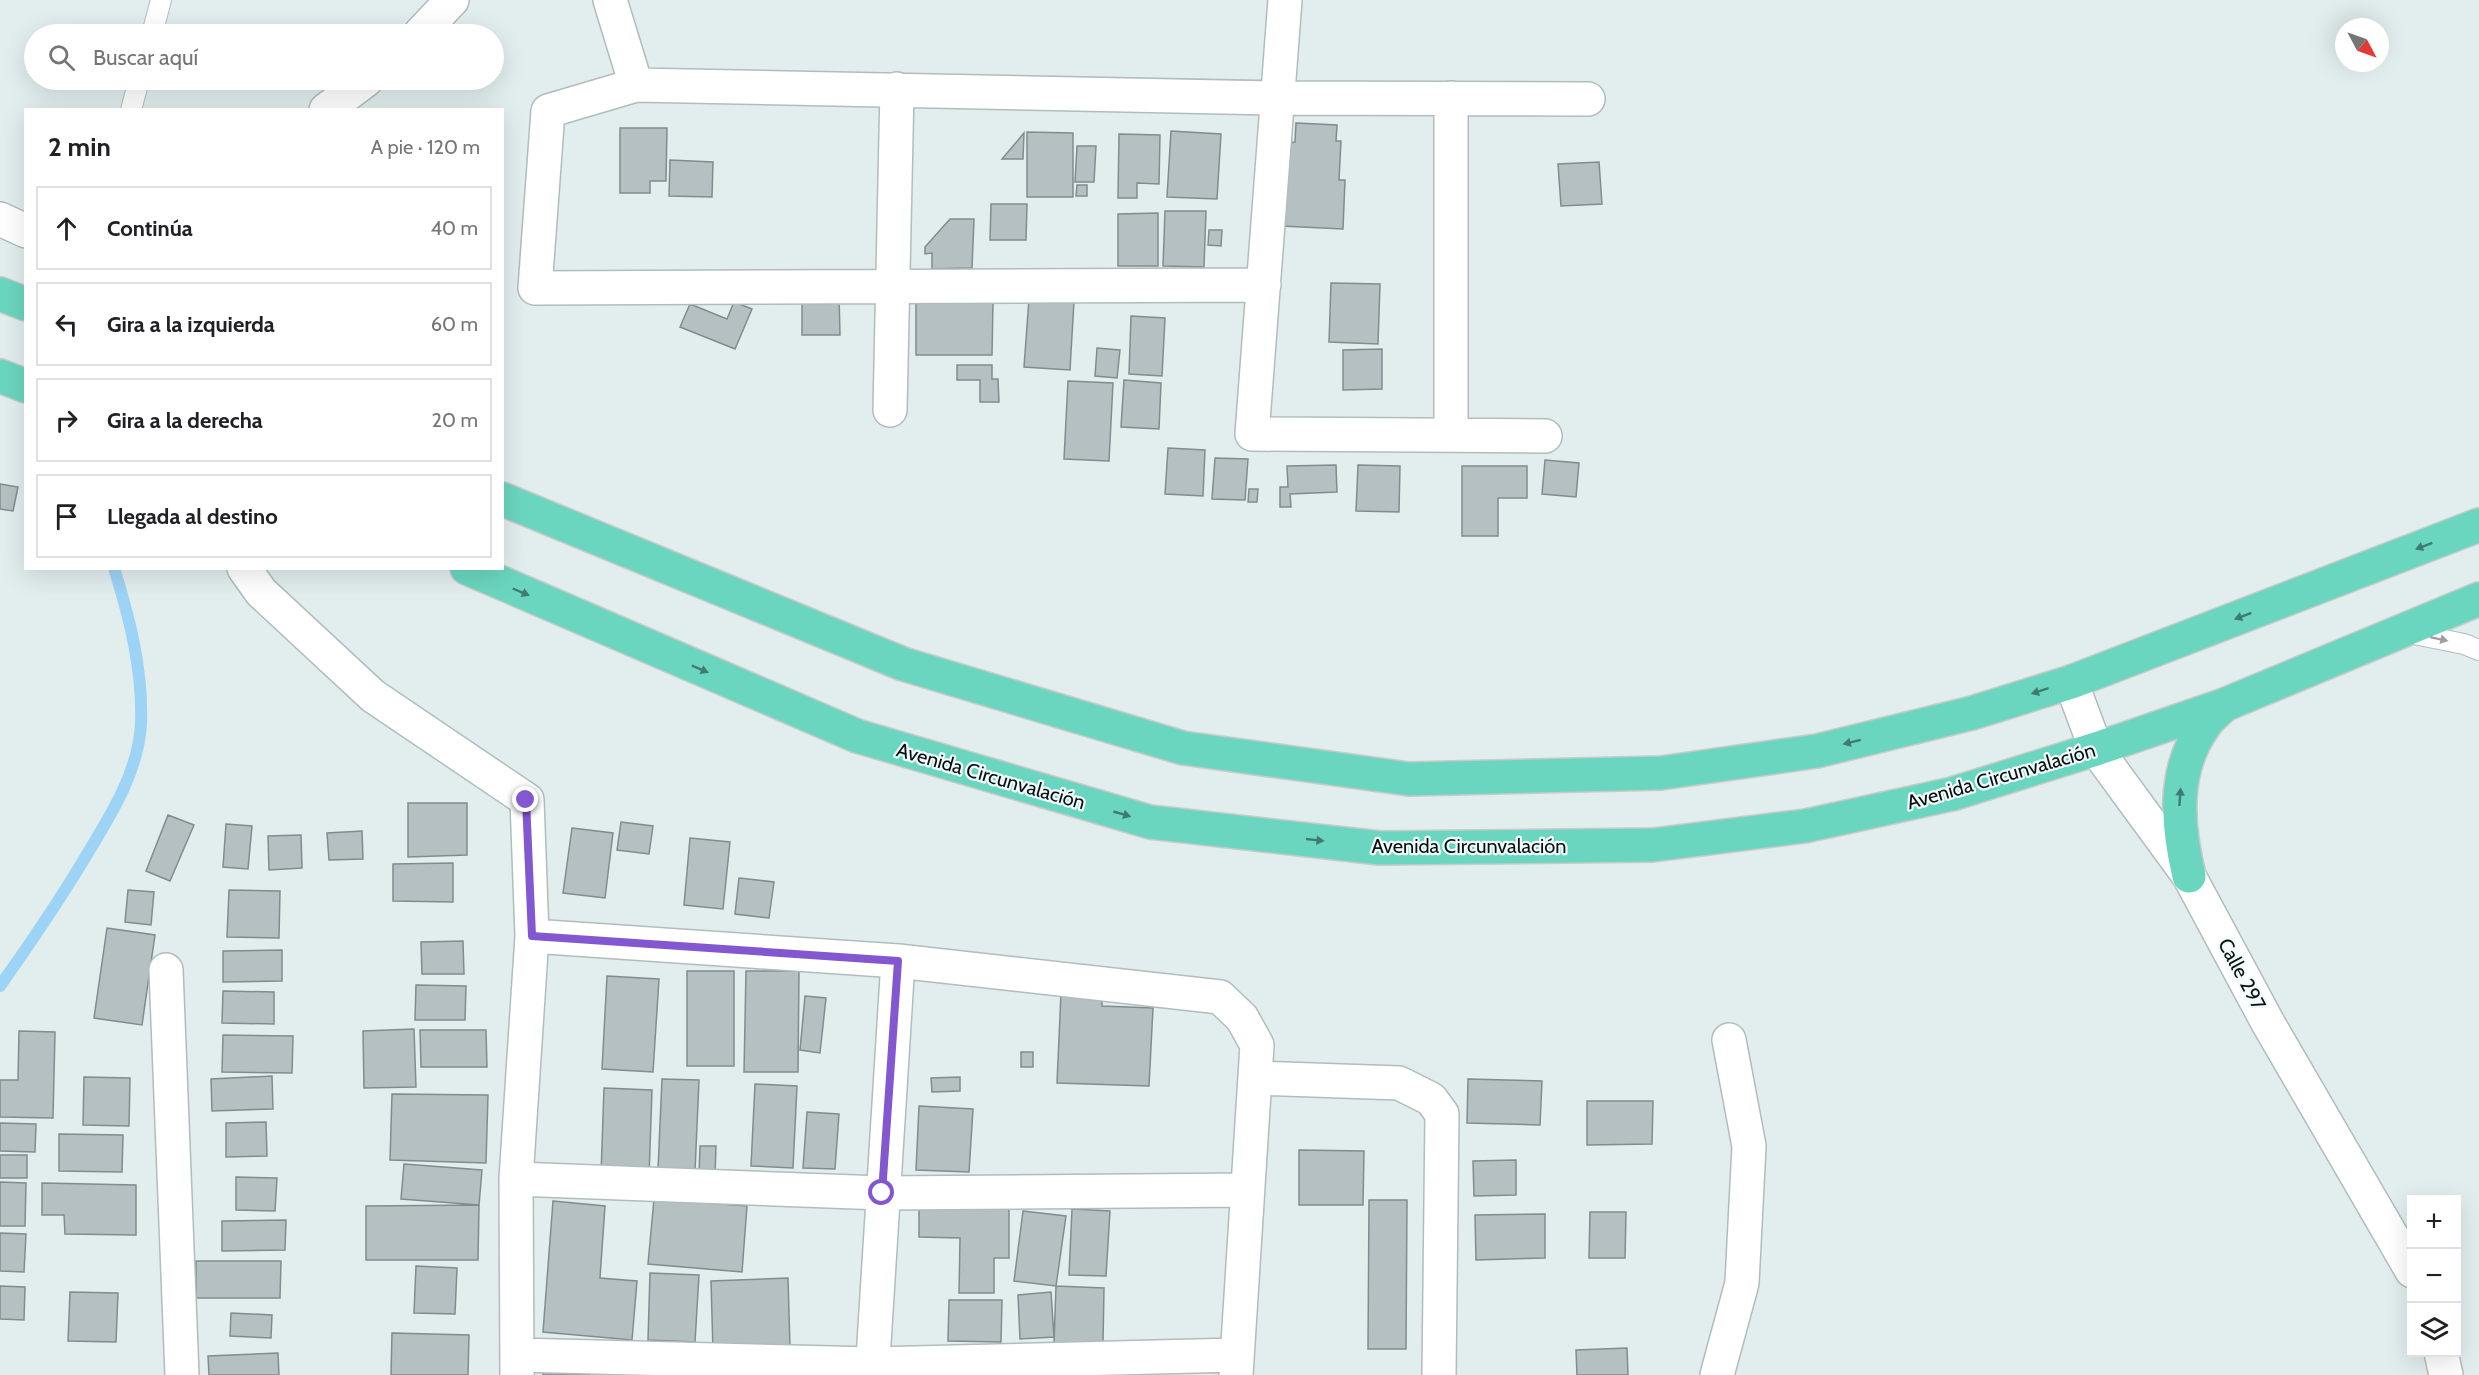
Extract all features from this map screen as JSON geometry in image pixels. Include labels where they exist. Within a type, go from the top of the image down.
[{"type":"highway","points":[[0,294],[24,303]]},
{"type":"highway","points":[[0,376],[24,385]]},
{"type":"highway","points":[[504,500],[903,664],[1183,748],[1409,779],[1661,772],[1817,751],[1972,713],[2071,682],[2479,525]]},
{"type":"highway","name":"Avenida Circunvalación","points":[[472,570],[857,736],[1150,822],[1380,848],[1653,845],[1804,826],[1941,797],[2096,749],[2224,705],[2479,599]]},
{"type":"highway","points":[[2189,876],[2181,844],[2178,814],[2185,765],[2204,725],[2224,705]]},
{"type":"street","points":[[429,24],[452,0]]},
{"type":"street","points":[[610,0],[636,85]]},
{"type":"street","points":[[1286,0],[1252,434],[1545,436]]},
{"type":"street","points":[[1264,285],[535,288],[548,111],[636,85],[1278,98],[1588,99]]},
{"type":"street","points":[[890,410],[897,89]]},
{"type":"street","points":[[329,108],[353,90]]},
{"type":"street","points":[[1451,98],[1451,435]]},
{"type":"street","points":[[0,219],[24,230]]},
{"type":"street","points":[[245,570],[261,592],[373,696],[526,800],[532,936],[516,1179],[518,1365],[872,1369],[1236,1365],[1257,1045],[1242,1018],[1220,997],[898,961],[532,936]]},
{"type":"street","name":"Calle 297","points":[[2071,682],[2096,749],[2189,876],[2268,1023],[2407,1262]]},
{"type":"street","points":[[872,1369],[898,961]]},
{"type":"street","points":[[166,970],[182,1375]]},
{"type":"street","points":[[1717,1375],[1742,1283],[1749,1146],[1729,1040]]},
{"type":"street","points":[[1256,1078],[1399,1083],[1431,1099],[1442,1114],[1439,1375]]},
{"type":"street","points":[[516,1179],[882,1193],[1247,1190]]},
{"type":"street","points":[[2441,1357],[2446,1375]]},
{"type":"lane","points":[[155,24],[161,0]]},
{"type":"lane","points":[[131,108],[136,90]]},
{"type":"lane","points":[[2399,631],[2464,644],[2479,650]]},
{"type":"building","points":[[1296,123],[1337,125],[1336,141],[1341,141],[1339,180],[1345,180],[1343,229],[1281,226],[1289,143],[1295,142]]},
{"type":"building","points":[[620,128],[667,128],[666,181],[650,181],[650,193],[620,193]]},
{"type":"building","points":[[1171,131],[1221,134],[1217,199],[1167,197]]},
{"type":"building","points":[[1027,132],[1073,133],[1073,197],[1027,197]]},
{"type":"building","points":[[1024,133],[1023,159],[1002,159]]},
{"type":"building","points":[[1119,134],[1160,135],[1159,184],[1137,183],[1137,198],[1118,198]]},
{"type":"building","points":[[1077,146],[1096,146],[1094,182],[1075,182]]},
{"type":"building","points":[[670,160],[713,162],[712,197],[669,196]]},
{"type":"building","points":[[1599,162],[1602,204],[1561,206],[1558,164]]},
{"type":"building","points":[[1077,185],[1087,185],[1087,196],[1076,196]]},
{"type":"building","points":[[991,204],[1027,204],[1026,240],[990,240]]},
{"type":"building","points":[[1165,211],[1206,211],[1204,267],[1163,266]]},
{"type":"building","points":[[1158,213],[1158,266],[1118,266],[1118,214]]},
{"type":"building","points":[[950,219],[974,219],[972,268],[932,269],[932,253],[925,254],[925,247]]},
{"type":"building","points":[[1209,230],[1222,230],[1221,246],[1208,245]]},
{"type":"building","points":[[1331,283],[1380,284],[1378,344],[1329,342]]},
{"type":"building","points":[[802,294],[839,294],[840,335],[802,335]]},
{"type":"building","points":[[1029,299],[1074,301],[1070,370],[1024,367]]},
{"type":"building","points":[[734,302],[752,309],[735,349],[680,327],[690,304],[727,319]]},
{"type":"building","points":[[916,302],[993,302],[992,355],[916,355]]},
{"type":"building","points":[[1131,316],[1165,318],[1162,376],[1129,374]]},
{"type":"building","points":[[1097,348],[1120,350],[1117,378],[1095,376]]},
{"type":"building","points":[[1382,349],[1382,389],[1343,390],[1343,350]]},
{"type":"building","points":[[957,365],[992,365],[992,379],[998,379],[999,402],[980,402],[980,380],[957,380]]},
{"type":"building","points":[[1124,380],[1161,383],[1159,429],[1121,427]]},
{"type":"building","points":[[1068,381],[1113,383],[1109,461],[1064,459]]},
{"type":"building","points":[[1168,448],[1205,450],[1203,496],[1165,494]]},
{"type":"building","points":[[1215,458],[1248,459],[1245,500],[1212,499]]},
{"type":"building","points":[[1545,460],[1579,463],[1576,497],[1542,494]]},
{"type":"building","points":[[1336,465],[1337,492],[1290,494],[1291,507],[1280,507],[1280,487],[1288,487],[1287,466]]},
{"type":"building","points":[[1358,465],[1400,466],[1399,512],[1356,511]]},
{"type":"building","points":[[1462,466],[1527,466],[1527,498],[1498,498],[1498,536],[1462,536]]},
{"type":"building","points":[[0,484],[18,487],[13,511],[0,509]]},
{"type":"building","points":[[1249,489],[1258,489],[1257,502],[1248,502]]},
{"type":"building","points":[[408,803],[467,803],[467,855],[408,857]]},
{"type":"building","points":[[168,815],[194,825],[170,881],[146,871]]},
{"type":"building","points":[[621,822],[653,826],[649,854],[617,850]]},
{"type":"building","points":[[226,824],[252,826],[248,869],[223,867]]},
{"type":"building","points":[[572,828],[613,833],[605,898],[563,893]]},
{"type":"building","points":[[362,831],[363,859],[329,860],[327,833]]},
{"type":"building","points":[[301,835],[302,868],[269,870],[268,836]]},
{"type":"building","points":[[690,838],[730,842],[723,909],[684,905]]},
{"type":"building","points":[[453,863],[453,902],[393,901],[393,864]]},
{"type":"building","points":[[739,878],[774,882],[769,918],[735,914]]},
{"type":"building","points":[[128,890],[154,892],[151,925],[125,922]]},
{"type":"building","points":[[229,890],[280,891],[279,938],[227,937]]},
{"type":"building","points":[[107,928],[155,935],[142,1025],[94,1018]]},
{"type":"building","points":[[463,941],[464,974],[422,974],[421,942]]},
{"type":"building","points":[[282,950],[282,981],[223,982],[223,951]]},
{"type":"building","points":[[687,971],[734,971],[734,1066],[687,1066]]},
{"type":"building","points":[[746,971],[799,971],[798,1072],[744,1072]]},
{"type":"building","points":[[607,976],[659,979],[653,1072],[602,1069]]},
{"type":"building","points":[[416,985],[466,986],[465,1020],[415,1020]]},
{"type":"building","points":[[223,991],[274,992],[274,1024],[222,1023]]},
{"type":"building","points":[[1061,993],[1102,996],[1102,1006],[1153,1008],[1149,1086],[1057,1083]]},
{"type":"building","points":[[805,996],[826,998],[820,1053],[800,1050]]},
{"type":"building","points":[[414,1029],[416,1087],[364,1088],[363,1031]]},
{"type":"building","points":[[420,1030],[486,1030],[487,1067],[421,1067]]},
{"type":"building","points":[[19,1031],[55,1032],[53,1118],[0,1117],[0,1080],[18,1080]]},
{"type":"building","points":[[223,1035],[293,1036],[292,1073],[222,1072]]},
{"type":"building","points":[[1021,1052],[1033,1052],[1033,1067],[1021,1067]]},
{"type":"building","points":[[272,1076],[273,1109],[212,1111],[211,1079]]},
{"type":"building","points":[[84,1077],[130,1078],[129,1126],[83,1125]]},
{"type":"building","points":[[960,1077],[960,1091],[932,1092],[931,1078]]},
{"type":"building","points":[[662,1079],[699,1080],[695,1172],[658,1170]]},
{"type":"building","points":[[1468,1079],[1542,1081],[1540,1125],[1467,1123]]},
{"type":"building","points":[[755,1084],[797,1086],[793,1168],[751,1166]]},
{"type":"building","points":[[604,1088],[652,1090],[649,1177],[601,1175]]},
{"type":"building","points":[[392,1094],[488,1095],[486,1163],[390,1160]]},
{"type":"building","points":[[1587,1101],[1653,1101],[1652,1144],[1587,1145]]},
{"type":"building","points":[[919,1106],[973,1109],[969,1172],[916,1170]]},
{"type":"building","points":[[807,1112],[839,1114],[835,1169],[803,1168]]},
{"type":"building","points":[[266,1122],[267,1156],[226,1157],[226,1123]]},
{"type":"building","points":[[0,1123],[36,1124],[35,1152],[0,1151]]},
{"type":"building","points":[[59,1134],[123,1135],[122,1172],[59,1171]]},
{"type":"building","points":[[700,1146],[716,1146],[715,1176],[699,1175]]},
{"type":"building","points":[[1299,1150],[1364,1151],[1363,1205],[1299,1205]]},
{"type":"building","points":[[0,1155],[27,1155],[27,1178],[0,1178]]},
{"type":"building","points":[[1516,1160],[1516,1195],[1474,1196],[1473,1161]]},
{"type":"building","points":[[404,1164],[482,1170],[479,1205],[401,1199]]},
{"type":"building","points":[[236,1177],[277,1178],[275,1211],[236,1210]]},
{"type":"building","points":[[0,1182],[26,1183],[25,1226],[0,1226]]},
{"type":"building","points":[[42,1183],[136,1185],[136,1235],[65,1234],[64,1215],[42,1215]]},
{"type":"building","points":[[654,1199],[747,1206],[742,1272],[648,1264]]},
{"type":"building","points":[[1369,1200],[1407,1200],[1406,1349],[1368,1349]]},
{"type":"building","points":[[553,1201],[605,1206],[600,1278],[637,1281],[632,1340],[543,1332]]},
{"type":"building","points":[[479,1205],[478,1260],[366,1260],[366,1206]]},
{"type":"building","points":[[919,1207],[1009,1207],[1009,1258],[994,1258],[994,1293],[959,1293],[960,1238],[919,1237]]},
{"type":"building","points":[[1072,1209],[1110,1211],[1106,1276],[1069,1275]]},
{"type":"building","points":[[1023,1211],[1066,1216],[1056,1286],[1014,1281]]},
{"type":"building","points":[[1590,1212],[1626,1212],[1625,1258],[1589,1258]]},
{"type":"building","points":[[1545,1214],[1545,1258],[1476,1260],[1475,1215]]},
{"type":"building","points":[[286,1220],[285,1250],[222,1251],[222,1221]]},
{"type":"building","points":[[0,1233],[26,1234],[24,1272],[0,1271]]},
{"type":"building","points":[[196,1261],[281,1261],[280,1298],[196,1298]]},
{"type":"building","points":[[416,1266],[457,1268],[455,1314],[414,1313]]},
{"type":"building","points":[[650,1273],[699,1275],[695,1342],[648,1340]]},
{"type":"building","points":[[788,1278],[790,1347],[713,1351],[711,1281]]},
{"type":"building","points":[[0,1286],[25,1287],[24,1320],[0,1319]]},
{"type":"building","points":[[1056,1286],[1104,1288],[1103,1344],[1054,1343]]},
{"type":"building","points":[[70,1292],[118,1293],[116,1342],[68,1341]]},
{"type":"building","points":[[1051,1292],[1054,1337],[1020,1339],[1018,1295]]},
{"type":"building","points":[[949,1300],[1002,1300],[1001,1342],[948,1341]]},
{"type":"building","points":[[231,1313],[272,1315],[271,1338],[230,1336]]},
{"type":"building","points":[[392,1333],[469,1335],[468,1375],[391,1375]]},
{"type":"building","points":[[1627,1348],[1628,1375],[1577,1375],[1576,1350]]},
{"type":"building","points":[[278,1353],[279,1375],[209,1375],[208,1356]]},
{"type":"building","points":[[544,1367],[590,1370],[590,1375],[543,1375]]},
{"type":"waterway","points":[[0,986],[53,909],[102,829],[128,779],[139,743],[141,704],[138,665],[115,570]]},
{"type":"route","points":[[526,800],[532,936],[898,961],[882,1193]]}]
